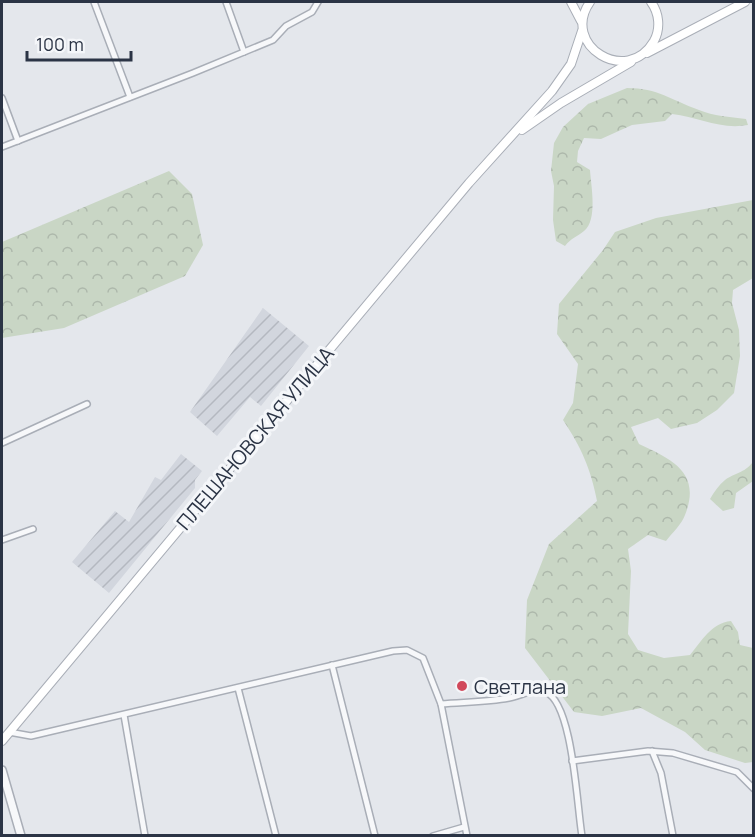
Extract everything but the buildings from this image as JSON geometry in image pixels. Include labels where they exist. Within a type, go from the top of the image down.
[{"type":"main road","points":[[570,2],[581,21],[582,31],[587,41],[602,56],[622,61],[639,57],[656,37],[658,18],[651,2]]},
{"type":"main road","points":[[581,21],[590,2]]},
{"type":"main road","points":[[511,138],[561,103],[639,57],[744,2]]},
{"type":"main road","points":[[511,138],[567,69],[576,52],[582,31]]},
{"type":"main road","name":"ПЛЕШАНОВСКАЯ УЛИЦА","points":[[2,741],[461,192],[511,138]]},
{"type":"street","points":[[94,2],[130,97]]},
{"type":"street","points":[[226,2],[244,52]]},
{"type":"street","points":[[2,147],[273,40],[286,26],[312,12],[318,2]]},
{"type":"street","points":[[2,98],[18,141]]},
{"type":"street","points":[[2,443],[87,404]]},
{"type":"street","points":[[2,540],[33,529]]},
{"type":"street","points":[[9,732],[31,736],[400,650],[415,652],[423,658],[441,704],[466,836]]},
{"type":"street","points":[[332,665],[375,836]]},
{"type":"street","points":[[238,688],[276,836]]},
{"type":"street","points":[[441,704],[511,698],[532,691],[546,692],[555,700],[569,736],[582,836]]},
{"type":"street","points":[[124,715],[145,836]]},
{"type":"street","points":[[572,761],[652,751],[673,753],[737,772],[753,789]]},
{"type":"street","points":[[652,751],[661,773],[673,836]]},
{"type":"street","points":[[2,770],[21,836]]},
{"type":"street","points":[[433,836],[464,827]]},
{"type":"shaded area","points":[[263,308],[309,346],[261,406],[250,397],[217,436],[190,412]]},
{"type":"shaded area","points":[[181,454],[202,471],[195,480],[195,488],[109,593],[72,562],[115,511],[129,522],[155,477],[161,480]]},
{"type":"green space","points":[[627,88],[656,92],[710,114],[746,119],[748,125],[719,125],[672,114],[665,121],[632,125],[601,139],[584,138],[578,151],[577,162],[590,170],[593,202],[591,219],[584,231],[565,246],[556,241],[553,220],[554,186],[551,171],[554,143],[563,127],[588,104]]},
{"type":"green space","points":[[169,171],[192,194],[203,245],[185,276],[64,328],[2,338],[2,242]]},
{"type":"green space","points":[[753,200],[753,278],[733,290],[732,303],[739,330],[740,356],[734,393],[717,410],[697,423],[671,429],[658,418],[631,427],[639,444],[662,455],[680,469],[689,488],[689,500],[684,518],[666,541],[648,535],[628,549],[631,571],[628,634],[638,650],[664,658],[690,655],[712,629],[731,621],[738,632],[740,645],[753,648],[753,762],[745,763],[705,750],[685,732],[641,708],[602,716],[574,712],[525,648],[527,600],[549,544],[597,501],[584,459],[563,420],[573,403],[578,364],[557,334],[559,304],[615,232],[656,218]]},
{"type":"green space","points":[[753,462],[753,481],[736,493],[734,508],[723,511],[710,499],[725,480],[746,469]]},
{"type":"place","name":"Светлана","points":[[462,686]]}]
